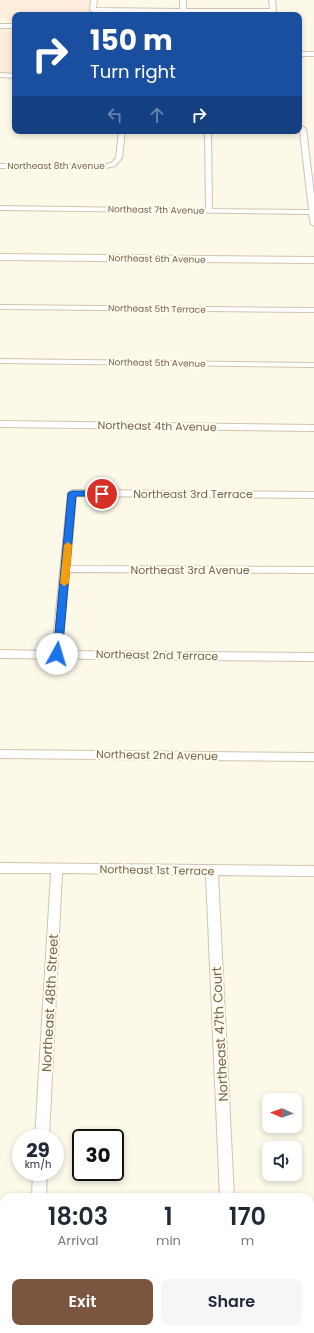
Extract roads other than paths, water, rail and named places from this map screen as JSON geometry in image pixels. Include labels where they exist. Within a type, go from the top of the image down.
[{"type":"street","points":[[94,0],[93,10],[153,12]]},
{"type":"street","points":[[183,0],[183,12]]},
{"type":"street","points":[[228,12],[273,11],[272,0]]},
{"type":"street","points":[[2,25],[12,26]]},
{"type":"street","points":[[302,54],[314,54]]},
{"type":"street","points":[[0,75],[12,76]]},
{"type":"street","points":[[302,128],[314,224]]},
{"type":"street","name":"Northeast 8th Avenue","points":[[0,166],[113,166],[119,158],[122,134]]},
{"type":"street","points":[[208,134],[209,210]]},
{"type":"street","name":"Northeast 7th Avenue","points":[[0,208],[312,212]]},
{"type":"street","name":"Northeast 6th Avenue","points":[[0,257],[314,260]]},
{"type":"street","name":"Northeast 5th Terrace","points":[[0,307],[314,310]]},
{"type":"street","name":"Northeast 5th Avenue","points":[[0,361],[314,365]]},
{"type":"street","name":"Northeast 4th Avenue","points":[[0,424],[314,428]]},
{"type":"street","name":"Northeast 3rd Terrace","points":[[66,569],[72,493],[314,495]]},
{"type":"street","points":[[57,654],[66,569]]},
{"type":"street","name":"Northeast 3rd Avenue","points":[[66,569],[314,570]]},
{"type":"street","name":"Northeast 2nd Terrace","points":[[0,654],[314,657]]},
{"type":"street","name":"Northeast 2nd Avenue","points":[[0,754],[314,757]]},
{"type":"street","name":"Northeast 1st Terrace","points":[[0,868],[314,871]]},
{"type":"street","name":"Northeast 48th Street","points":[[42,1129],[57,868]]},
{"type":"street","name":"Northeast 47th Court","points":[[212,870],[227,1193]]},
{"type":"street","points":[[39,1193],[40,1181]]}]
